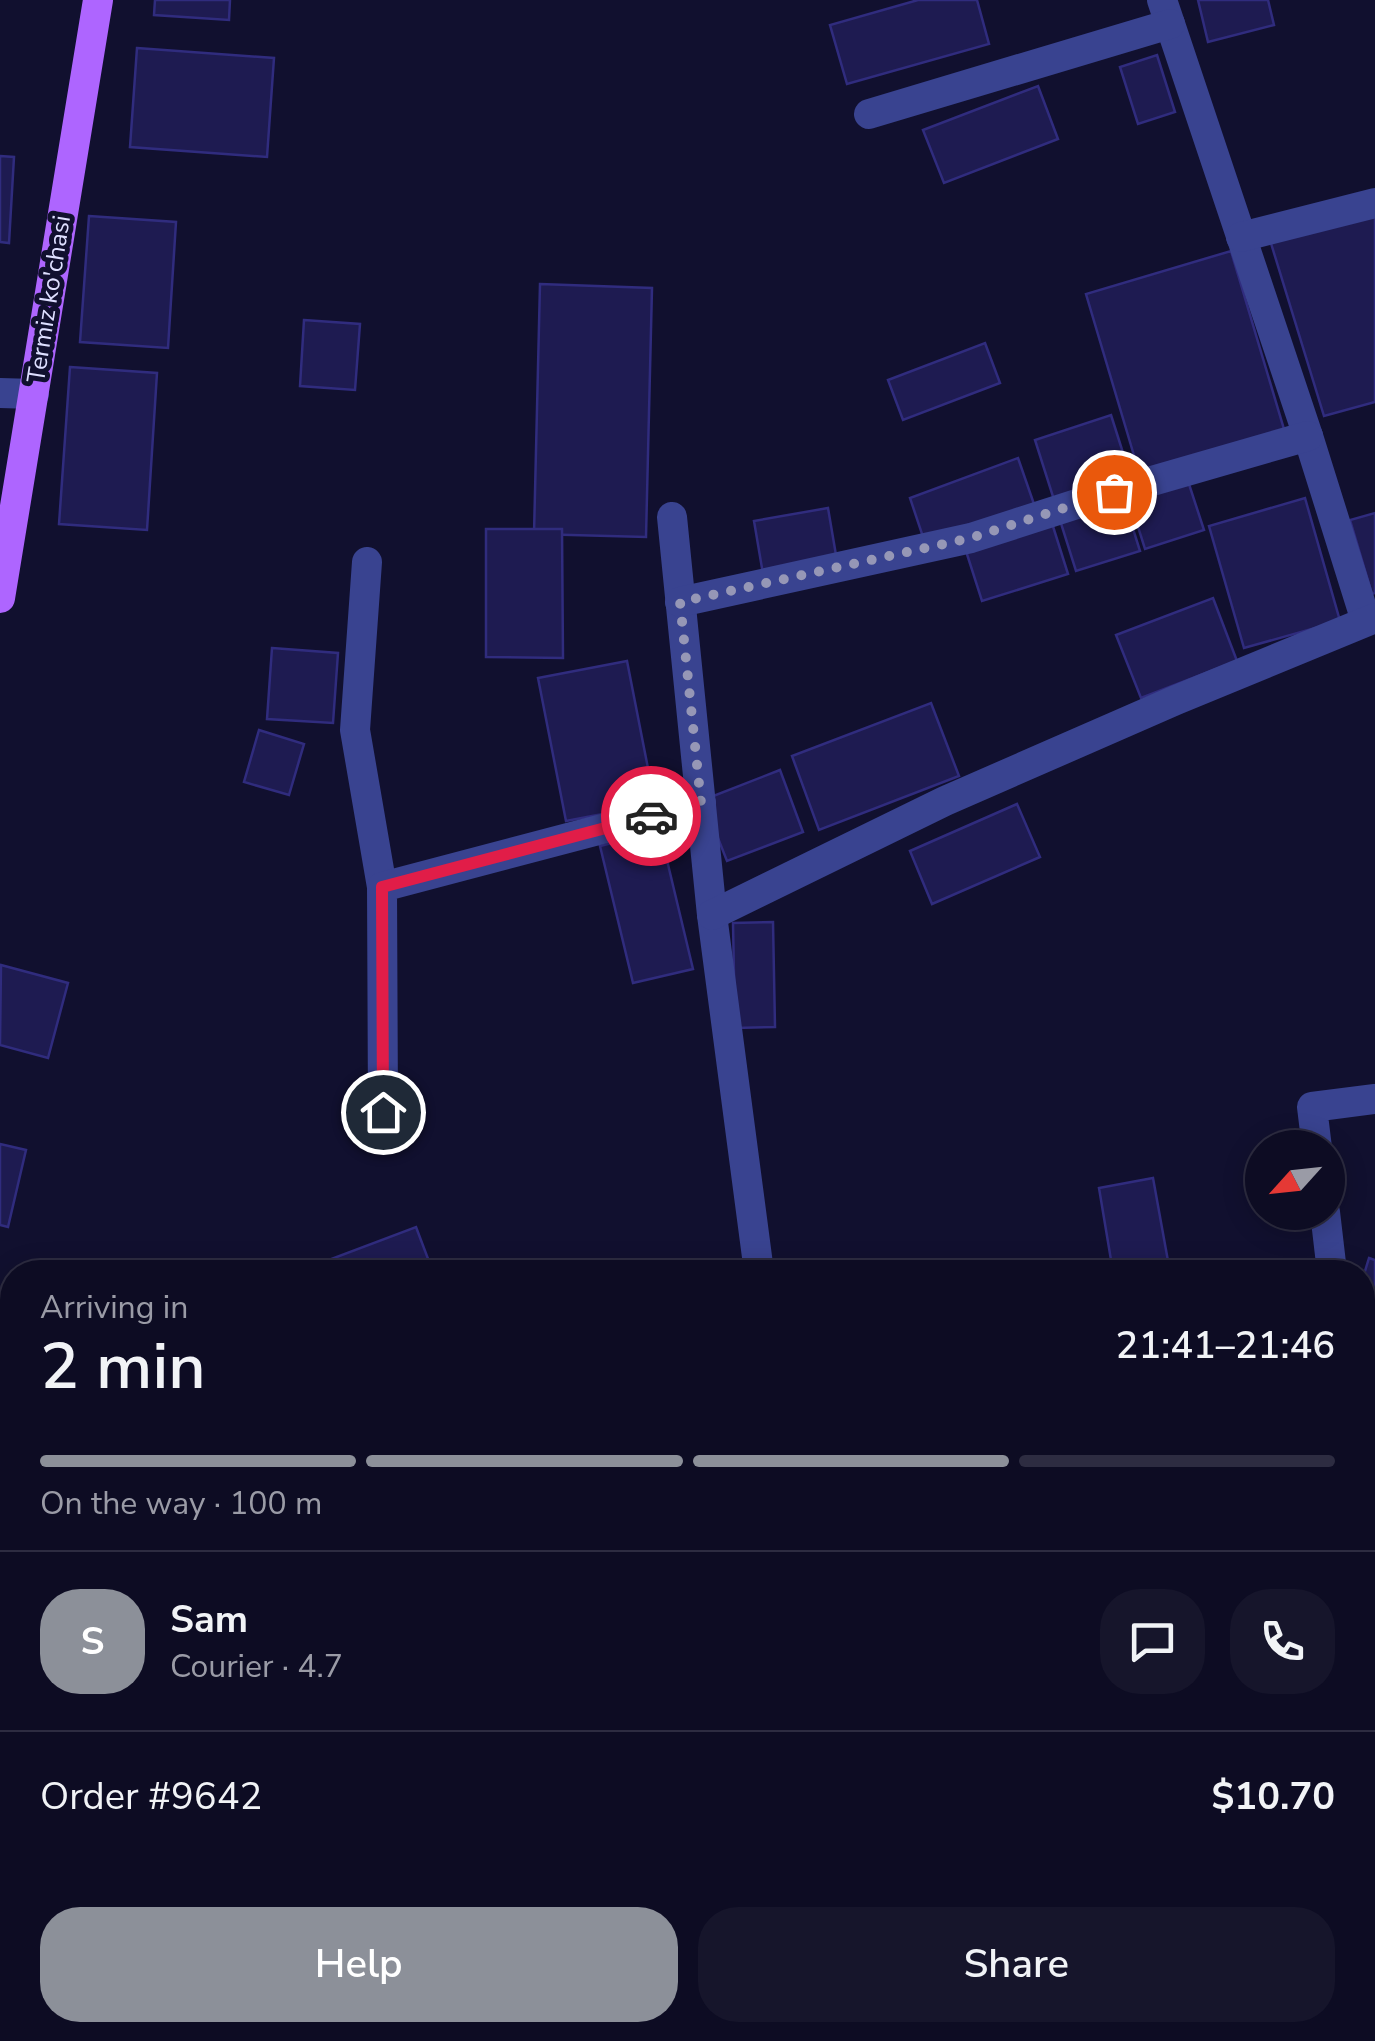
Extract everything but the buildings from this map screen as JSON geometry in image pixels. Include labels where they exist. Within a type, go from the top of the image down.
[{"type":"main road","name":"Termiz ko'chasi","points":[[0,598],[98,0]]},
{"type":"street","points":[[712,915],[962,794],[1370,620],[1166,12],[870,114]]},
{"type":"street","points":[[1241,237],[1375,203]]},
{"type":"street","points":[[0,393],[34,394]]},
{"type":"street","points":[[680,602],[971,538],[1308,436]]},
{"type":"street","points":[[672,517],[712,915],[758,1260]]},
{"type":"street","points":[[367,562],[356,730],[382,887],[383,1112]]},
{"type":"street","points":[[382,887],[701,803]]},
{"type":"street","points":[[1315,1130],[1312,1106],[1375,1099]]},
{"type":"street","points":[[1327,1230],[1331,1260]]},
{"type":"way so far","points":[[651,816],[701,803],[680,602],[971,538],[1114,492]]},
{"type":"route","points":[[383,1112],[382,887],[651,816]]}]
